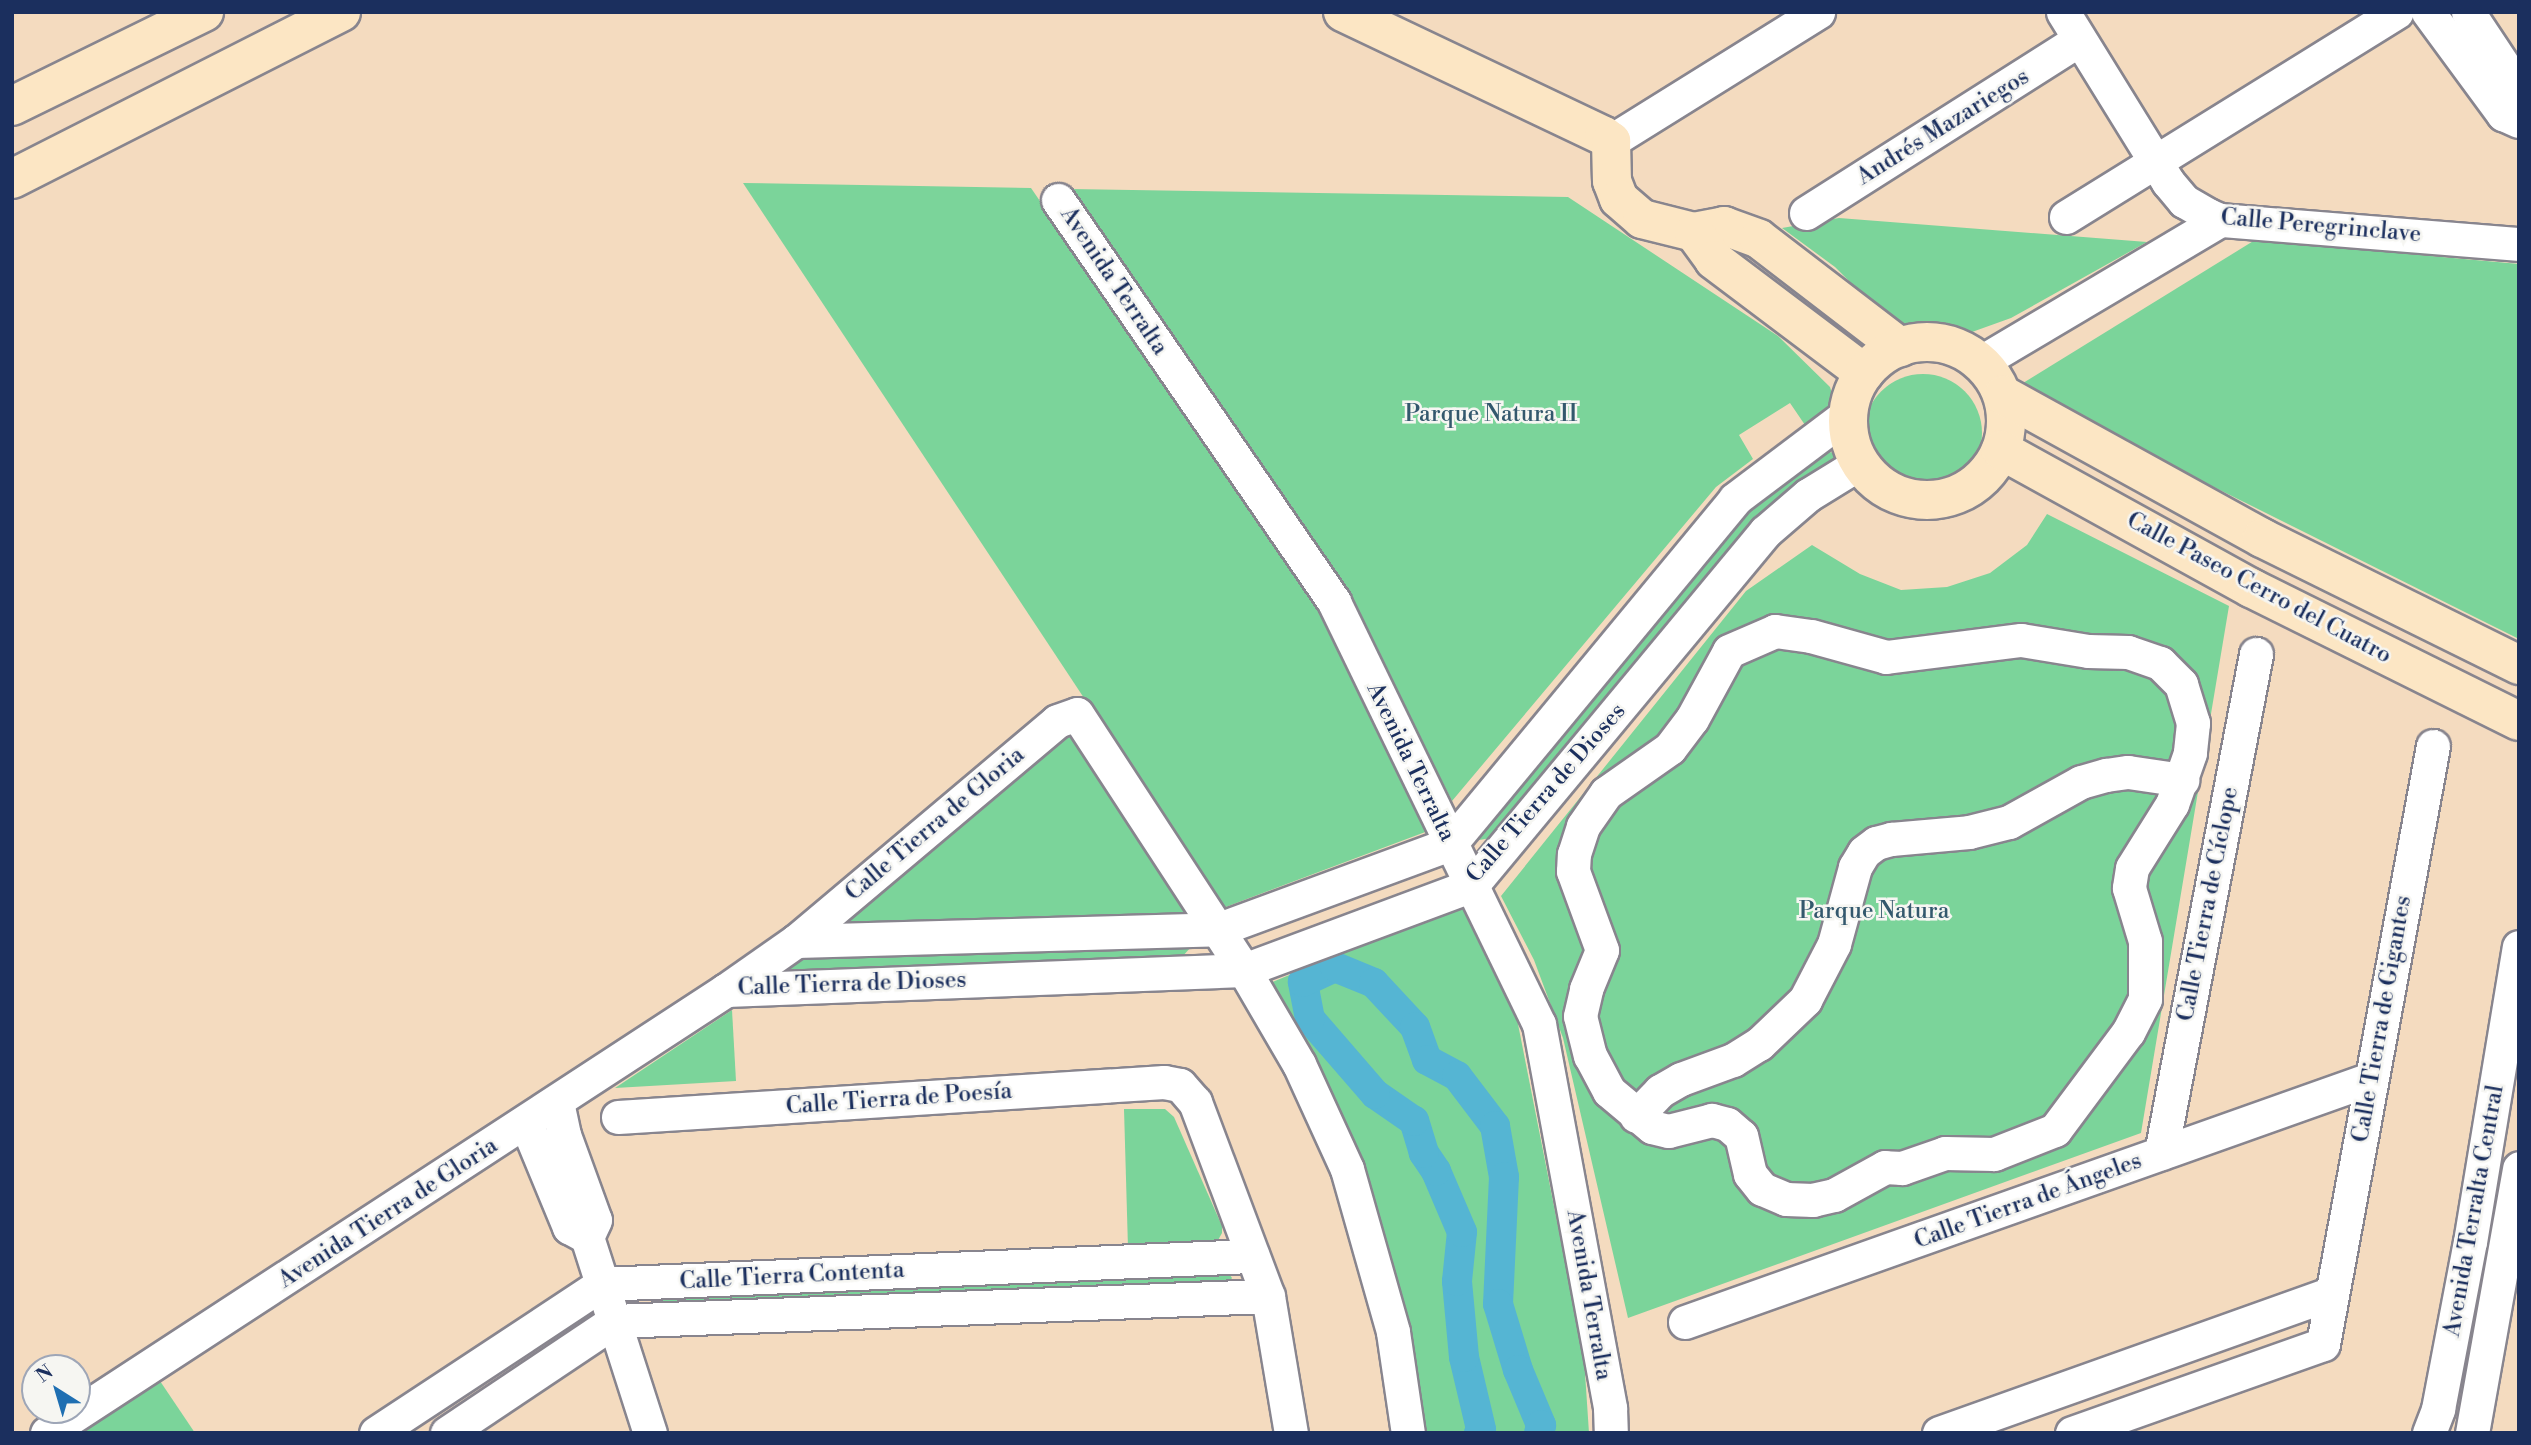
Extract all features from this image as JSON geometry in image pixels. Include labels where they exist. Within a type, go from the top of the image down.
[{"type":"street","points":[[12,106],[204,12]]},
{"type":"street","points":[[12,179],[341,12]]},
{"type":"street","points":[[1343,12],[1611,141]]},
{"type":"street","points":[[1611,141],[1818,12]]},
{"type":"street","points":[[2066,217],[2397,12]]},
{"type":"street","points":[[2428,12],[2503,114],[2519,121]]},
{"type":"street","points":[[2468,12],[2519,89]]},
{"type":"street","name":"Calle Peregrinclave","points":[[2071,20],[2155,162],[2184,201],[2220,220],[2519,244]]},
{"type":"street","name":"Andrés Mazariegos","points":[[1807,213],[2071,20]]},
{"type":"street","points":[[1611,141],[1612,181],[1619,199],[1642,219],[1694,232],[1724,226],[1759,239],[1900,347]]},
{"type":"street","name":"Avenida Terralta","points":[[1058,200],[1334,602],[1539,1024],[1610,1408],[1611,1433]]},
{"type":"street","points":[[1981,362],[2220,220]]},
{"type":"street","points":[[1694,232],[1713,260],[1864,373]]},
{"type":"street","points":[[1929,342],[1957,347],[1981,362],[2003,395],[2007,423],[2001,450],[1985,475],[1962,492],[1934,500],[1905,498],[1879,485],[1860,463],[1850,439],[1849,413],[1854,392],[1864,373],[1880,358],[1900,347],[1929,342]]},
{"type":"street","name":"Calle Paseo Cerro del Cuatro","points":[[2003,395],[2262,538],[2519,665]]},
{"type":"street","name":"Calle Tierra de Dioses","points":[[726,990],[796,942],[1219,929],[1450,844],[1734,499],[1849,413]]},
{"type":"street","name":"Calle Paseo Cerro del Cuatro","points":[[2001,450],[2251,588],[2519,720]]},
{"type":"street","name":"Calle Tierra de Dioses","points":[[726,990],[1244,970],[1472,886],[1765,532],[1808,495],[1860,463]]},
{"type":"street","points":[[2251,588],[2262,538]]},
{"type":"street","points":[[1775,631],[1811,636],[1886,657],[2021,640],[2088,651],[2145,655],[2172,673],[2186,697],[2193,723],[2190,753],[2172,804],[2132,868],[2129,888],[2145,941],[2145,999],[2128,1032],[2055,1130],[1994,1154],[1945,1153],[1902,1168],[1885,1167],[1834,1195],[1813,1200],[1786,1199],[1762,1188],[1750,1174],[1741,1136],[1727,1124],[1712,1120],[1668,1131],[1652,1127],[1636,1116],[1609,1091],[1590,1056],[1580,1016],[1586,989],[1602,950],[1573,871],[1574,854],[1583,826],[1606,793],[1670,748],[1692,719],[1729,651],[1775,631]]},
{"type":"street","name":"Calle Tierra de Cíclope","points":[[2161,1153],[2256,654]]},
{"type":"street","name":"Calle Tierra de Gloria","points":[[796,942],[1057,721],[1077,714],[1219,929]]},
{"type":"street","name":"Calle Tierra de Gigantes","points":[[2072,1433],[2323,1344],[2433,746]]},
{"type":"street","points":[[1636,1116],[1660,1091],[1681,1079],[1734,1060],[1759,1044],[1805,1000],[1834,944],[1855,867],[1864,852],[1876,843],[1891,839],[1969,832],[2009,822],[2081,782],[2106,775],[2129,772],[2182,780]]},
{"type":"street","points":[[1219,929],[1299,1063],[1347,1169],[1393,1332],[1408,1433]]},
{"type":"street","name":"Avenida Terralta Central","points":[[2429,1433],[2438,1409],[2470,1242],[2519,947]]},
{"type":"street","name":"Avenida Tierra de Gloria","points":[[47,1433],[526,1124],[726,990]]},
{"type":"street","name":"Calle Tierra de Ángeles","points":[[1685,1322],[2370,1079]]},
{"type":"street","name":"Calle Tierra de Poesía","points":[[618,1117],[1164,1082],[1180,1085],[1195,1102],[1252,1256]]},
{"type":"street","points":[[557,1102],[564,1135],[595,1220],[587,1237],[650,1433]]},
{"type":"street","points":[[526,1124],[569,1227],[587,1237]]},
{"type":"street","name":"Avenida Terralta Central","points":[[2472,1433],[2519,1168]]},
{"type":"street","points":[[2470,1242],[2506,1246]]},
{"type":"street","points":[[1252,1256],[1268,1296],[1291,1433]]},
{"type":"street","name":"Calle Tierra Contenta","points":[[602,1284],[1252,1256]]},
{"type":"street","points":[[376,1433],[602,1284]]},
{"type":"street","points":[[1939,1433],[2332,1293]]},
{"type":"street","name":"Calle Tierra Contenta","points":[[614,1321],[1268,1296]]},
{"type":"street","points":[[447,1433],[614,1321]]},
{"type":"green space","points":[[743,183],[1031,188],[1321,611],[1428,831],[1223,908]]},
{"type":"green space","name":"Parque Natura II","points":[[1070,189],[1568,197],[1778,336],[1830,387],[1834,400],[1828,410],[1805,425],[1790,403],[1739,435],[1753,459],[1716,487],[1452,801],[1365,629]]},
{"type":"green space","points":[[1839,218],[2147,242],[2011,318],[1972,332],[1925,336],[1902,330],[1889,321],[1835,267],[1782,228]]},
{"type":"green space","points":[[2255,240],[2519,264],[2519,639],[2015,388]]},
{"type":"green space","points":[[1923,374],[1946,379],[1965,391],[1977,410],[1982,433],[1977,456],[1965,475],[1946,487],[1923,492],[1900,487],[1881,475],[1869,456],[1864,433],[1869,410],[1881,391],[1900,379]]},
{"type":"green space","points":[[1829,452],[1835,453],[1838,459],[1491,838],[1479,840],[1479,829],[1747,509],[1810,461]]},
{"type":"green space","name":"Parque Natura","points":[[2047,514],[2229,606],[2141,1133],[1628,1318],[1563,1038],[1534,960],[1501,896],[1746,591],[1812,545],[1860,574],[1901,590],[1947,587],[1990,573],[2027,545]]},
{"type":"green space","points":[[1074,723],[1191,914],[834,928]]},
{"type":"green space","points":[[1464,903],[1517,1019],[1584,1358],[1589,1433],[1425,1433],[1404,1318],[1270,983]]},
{"type":"green space","points":[[1178,944],[1191,947],[1181,958],[788,972],[780,963],[789,959]]},
{"type":"green space","points":[[732,1010],[736,1081],[615,1088]]},
{"type":"green space","points":[[1124,1109],[1165,1109],[1174,1117],[1222,1226],[1217,1242],[1128,1248]]},
{"type":"green space","points":[[1227,1271],[1232,1278],[1229,1282],[656,1306],[652,1302],[652,1297]]},
{"type":"green space","points":[[160,1381],[195,1433],[81,1433]]},
{"type":"waterway","points":[[1479,1433],[1481,1429],[1464,1357],[1457,1281],[1462,1232],[1436,1171],[1424,1153],[1414,1121],[1375,1094],[1310,1019],[1303,982],[1335,967],[1374,983],[1415,1027],[1427,1060],[1457,1076],[1495,1126],[1504,1177],[1498,1304],[1518,1370],[1541,1425],[1539,1433]]}]
